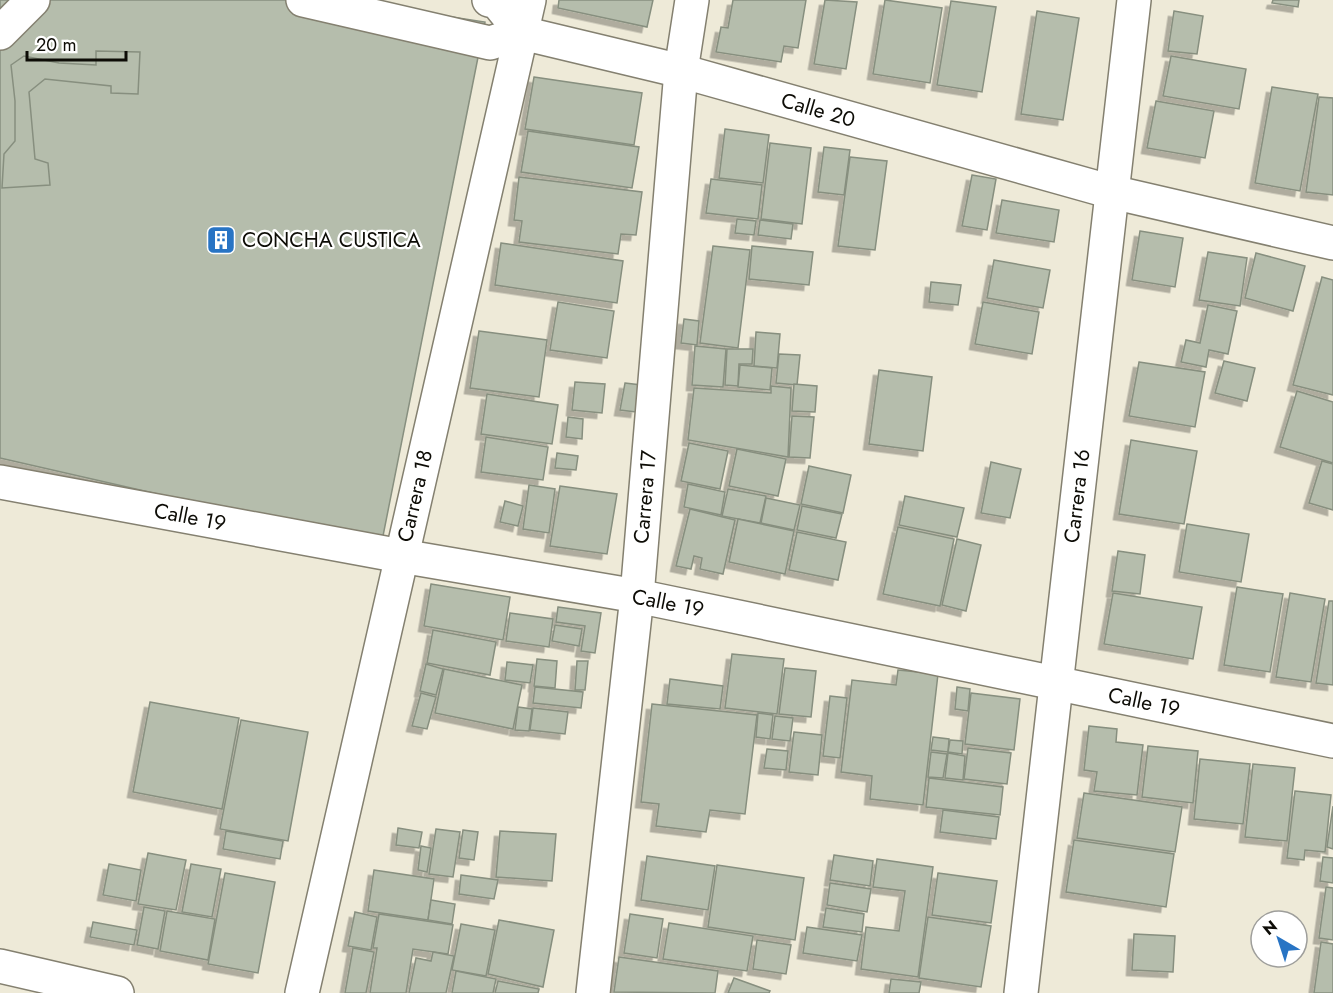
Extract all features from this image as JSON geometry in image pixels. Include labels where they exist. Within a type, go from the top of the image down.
[{"type":"street","points":[[0,33],[33,0]]},
{"type":"street","points":[[303,0],[490,43],[522,33],[497,2],[489,0]]},
{"type":"street","name":"Carrera 18","points":[[302,993],[529,0]]},
{"type":"street","name":"Carrera 17","points":[[593,993],[637,596],[681,71],[692,0]]},
{"type":"street","name":"Carrera 16","points":[[1021,993],[1134,0]]},
{"type":"street","name":"Calle 20","points":[[522,33],[681,71],[1112,192],[1333,243]]},
{"type":"street","name":"Calle 19","points":[[0,482],[401,556],[637,596],[1333,741]]},
{"type":"street","points":[[0,966],[117,993]]},
{"type":"building","name":"CONCHA CUSTICA","points":[[0,0],[342,0],[485,22],[383,536],[372,543],[0,458]]},
{"type":"building","points":[[559,0],[653,0],[647,27],[558,8]]},
{"type":"building","points":[[733,0],[806,0],[798,48],[784,46],[781,62],[716,52],[721,27],[728,28]]},
{"type":"building","points":[[825,0],[857,2],[846,69],[814,64]]},
{"type":"building","points":[[885,0],[942,8],[930,83],[873,74]]},
{"type":"building","points":[[1273,0],[1299,0],[1298,7],[1272,3]]},
{"type":"building","points":[[951,1],[996,7],[982,92],[937,85]]},
{"type":"building","points":[[1037,11],[1079,18],[1063,120],[1021,114]]},
{"type":"building","points":[[1174,11],[1203,16],[1197,54],[1168,51]]},
{"type":"building","points":[[96,51],[140,52],[138,94],[111,93],[111,86],[45,79],[29,92],[35,159],[48,163],[50,185],[2,188],[4,154],[15,141],[15,101],[11,65],[24,56],[59,63],[96,65]]},
{"type":"building","points":[[1171,56],[1246,69],[1239,109],[1163,96]]},
{"type":"building","points":[[534,77],[642,93],[634,145],[525,129]]},
{"type":"building","points":[[1272,87],[1318,94],[1300,191],[1255,183]]},
{"type":"building","points":[[1319,97],[1333,98],[1333,195],[1306,192]]},
{"type":"building","points":[[1156,101],[1214,111],[1205,158],[1147,148]]},
{"type":"building","points":[[725,129],[769,135],[763,183],[719,178]]},
{"type":"building","points":[[528,131],[639,147],[632,188],[521,172]]},
{"type":"building","points":[[770,143],[811,148],[802,224],[761,219]]},
{"type":"building","points":[[824,147],[850,150],[844,195],[818,192]]},
{"type":"building","points":[[850,157],[887,161],[875,250],[838,246]]},
{"type":"building","points":[[972,175],[996,179],[987,230],[962,226]]},
{"type":"building","points":[[519,177],[642,192],[636,235],[621,234],[618,254],[519,242],[522,221],[514,220]]},
{"type":"building","points":[[711,179],[762,185],[758,219],[706,213]]},
{"type":"building","points":[[1002,200],[1059,210],[1054,242],[996,233]]},
{"type":"building","points":[[737,219],[756,221],[754,235],[735,233]]},
{"type":"building","points":[[760,220],[793,224],[791,239],[758,235]]},
{"type":"building","points":[[1140,231],[1183,238],[1175,287],[1132,280]]},
{"type":"building","points":[[501,243],[623,261],[617,303],[495,285]]},
{"type":"building","points":[[713,246],[750,250],[738,348],[700,343]]},
{"type":"building","points":[[752,246],[813,252],[809,285],[749,279]]},
{"type":"building","points":[[1208,252],[1247,258],[1240,306],[1199,300]]},
{"type":"building","points":[[1256,253],[1305,266],[1293,311],[1245,298]]},
{"type":"building","points":[[994,260],[1050,270],[1043,308],[987,298]]},
{"type":"building","points":[[1322,277],[1333,280],[1333,395],[1293,385]]},
{"type":"building","points":[[931,282],[961,285],[958,305],[929,302]]},
{"type":"building","points":[[558,302],[614,311],[607,358],[550,350]]},
{"type":"building","points":[[983,302],[1039,312],[1032,354],[975,344]]},
{"type":"building","points":[[1208,305],[1237,311],[1228,354],[1209,350],[1206,367],[1181,362],[1186,340],[1200,343]]},
{"type":"building","points":[[684,319],[699,321],[697,345],[681,343]]},
{"type":"building","points":[[479,331],[547,340],[539,397],[470,388]]},
{"type":"building","points":[[756,332],[780,334],[777,368],[754,366]]},
{"type":"building","points":[[695,346],[726,349],[723,387],[692,385]]},
{"type":"building","points":[[727,349],[753,349],[752,364],[739,364],[738,386],[725,385]]},
{"type":"building","points":[[779,354],[800,355],[797,385],[776,383]]},
{"type":"building","points":[[1224,361],[1255,368],[1247,401],[1215,393]]},
{"type":"building","points":[[1139,362],[1205,372],[1195,427],[1129,416]]},
{"type":"building","points":[[740,365],[772,368],[770,390],[738,387]]},
{"type":"building","points":[[879,370],[932,377],[923,451],[869,444]]},
{"type":"building","points":[[575,382],[605,384],[602,413],[572,410]]},
{"type":"building","points":[[625,383],[641,385],[636,412],[620,410]]},
{"type":"building","points":[[794,384],[817,386],[815,412],[792,411]]},
{"type":"building","points":[[771,386],[791,388],[788,457],[688,440],[694,388],[771,393]]},
{"type":"building","points":[[1297,391],[1333,402],[1333,463],[1280,447]]},
{"type":"building","points":[[487,394],[558,405],[552,444],[481,434]]},
{"type":"building","points":[[792,416],[814,417],[810,458],[789,457]]},
{"type":"building","points":[[568,417],[583,419],[582,439],[566,437]]},
{"type":"building","points":[[486,437],[548,447],[543,480],[481,472]]},
{"type":"building","points":[[1131,440],[1197,451],[1184,524],[1119,514]]},
{"type":"building","points":[[689,443],[728,451],[720,489],[681,481]]},
{"type":"building","points":[[737,449],[786,459],[778,496],[729,486]]},
{"type":"building","points":[[557,453],[578,456],[576,470],[555,468]]},
{"type":"building","points":[[1322,461],[1333,464],[1333,510],[1309,503]]},
{"type":"building","points":[[991,462],[1021,469],[1010,518],[981,513]]},
{"type":"building","points":[[809,466],[851,475],[843,513],[801,504]]},
{"type":"building","points":[[688,484],[725,492],[721,515],[684,507]]},
{"type":"building","points":[[529,485],[555,489],[549,533],[523,529]]},
{"type":"building","points":[[560,486],[617,494],[607,554],[550,546]]},
{"type":"building","points":[[728,489],[766,496],[760,523],[722,516]]},
{"type":"building","points":[[905,496],[964,508],[957,537],[899,525]]},
{"type":"building","points":[[766,498],[800,505],[794,530],[761,523]]},
{"type":"building","points":[[505,501],[523,506],[518,526],[500,522]]},
{"type":"building","points":[[802,506],[842,514],[836,538],[797,530]]},
{"type":"building","points":[[690,509],[735,520],[723,574],[700,569],[702,558],[694,556],[691,569],[676,566]]},
{"type":"building","points":[[738,519],[794,531],[785,574],[729,562]]},
{"type":"building","points":[[1187,524],[1249,534],[1241,582],[1179,572]]},
{"type":"building","points":[[898,527],[954,539],[940,606],[883,594]]},
{"type":"building","points":[[797,532],[846,542],[838,580],[789,570]]},
{"type":"building","points":[[957,539],[981,545],[966,611],[942,605]]},
{"type":"building","points":[[1118,551],[1145,555],[1140,594],[1112,591]]},
{"type":"building","points":[[431,584],[510,597],[503,640],[424,626]]},
{"type":"building","points":[[1237,587],[1283,594],[1270,672],[1224,665]]},
{"type":"building","points":[[1113,593],[1202,607],[1193,659],[1104,644]]},
{"type":"building","points":[[1290,593],[1325,599],[1311,682],[1276,677]]},
{"type":"building","points":[[1329,601],[1333,601],[1333,685],[1316,683]]},
{"type":"building","points":[[558,607],[601,613],[595,653],[581,651],[585,626],[556,622]]},
{"type":"building","points":[[510,613],[553,619],[549,647],[506,641]]},
{"type":"building","points":[[555,625],[582,629],[579,646],[552,641]]},
{"type":"building","points":[[433,630],[496,642],[490,675],[427,663]]},
{"type":"building","points":[[732,654],[784,659],[777,714],[725,708]]},
{"type":"building","points":[[537,659],[557,661],[555,688],[534,686]]},
{"type":"building","points":[[577,661],[588,661],[585,690],[575,690]]},
{"type":"building","points":[[507,662],[533,665],[530,683],[505,680]]},
{"type":"building","points":[[426,664],[443,669],[436,695],[420,691]]},
{"type":"building","points":[[785,668],[816,671],[811,717],[779,714]]},
{"type":"building","points":[[444,669],[522,685],[513,729],[435,713]]},
{"type":"building","points":[[898,670],[938,674],[923,805],[870,799],[872,776],[841,772],[852,680],[896,685]]},
{"type":"building","points":[[670,679],[723,686],[720,709],[667,704]]},
{"type":"building","points":[[535,687],[583,692],[581,708],[533,703]]},
{"type":"building","points":[[957,687],[970,689],[968,711],[955,709]]},
{"type":"building","points":[[421,693],[436,697],[427,729],[412,726]]},
{"type":"building","points":[[971,693],[1020,699],[1014,750],[965,744]]},
{"type":"building","points":[[830,696],[847,698],[840,758],[823,756]]},
{"type":"building","points":[[150,702],[239,718],[222,809],[133,792]]},
{"type":"building","points":[[652,704],[757,715],[745,814],[710,810],[706,832],[656,826],[659,804],[641,802]]},
{"type":"building","points":[[518,707],[532,709],[529,731],[515,730]]},
{"type":"building","points":[[533,708],[568,712],[565,734],[530,730]]},
{"type":"building","points":[[758,713],[773,715],[770,739],[756,737]]},
{"type":"building","points":[[775,716],[793,718],[790,741],[772,739]]},
{"type":"building","points":[[241,720],[308,732],[288,841],[220,829]]},
{"type":"building","points":[[1089,726],[1117,729],[1116,742],[1143,745],[1137,795],[1094,791],[1097,772],[1084,770]]},
{"type":"building","points":[[794,732],[822,735],[818,775],[789,772]]},
{"type":"building","points":[[933,737],[949,739],[948,752],[931,750]]},
{"type":"building","points":[[950,740],[963,741],[962,754],[948,752]]},
{"type":"building","points":[[1148,746],[1198,751],[1193,803],[1142,797]]},
{"type":"building","points":[[968,748],[1011,753],[1007,784],[964,779]]},
{"type":"building","points":[[767,749],[788,751],[786,770],[764,768]]},
{"type":"building","points":[[931,752],[947,754],[943,778],[928,777]]},
{"type":"building","points":[[948,753],[965,756],[963,780],[945,778]]},
{"type":"building","points":[[1200,759],[1250,764],[1243,824],[1194,819]]},
{"type":"building","points":[[1253,764],[1295,768],[1287,841],[1245,837]]},
{"type":"building","points":[[929,778],[1003,787],[1000,815],[926,807]]},
{"type":"building","points":[[1295,791],[1331,795],[1325,852],[1305,850],[1304,860],[1287,858]]},
{"type":"building","points":[[1084,793],[1182,807],[1175,852],[1077,838]]},
{"type":"building","points":[[1333,806],[1333,849],[1327,847]]},
{"type":"building","points":[[943,810],[999,817],[996,839],[940,832]]},
{"type":"building","points":[[398,828],[422,832],[419,848],[396,845]]},
{"type":"building","points":[[436,829],[460,832],[453,877],[429,874]]},
{"type":"building","points":[[463,830],[478,832],[474,860],[459,858]]},
{"type":"building","points":[[226,831],[283,841],[280,859],[223,849]]},
{"type":"building","points":[[500,831],[556,834],[552,881],[496,877]]},
{"type":"building","points":[[1074,840],[1174,854],[1166,907],[1066,892]]},
{"type":"building","points":[[421,846],[431,848],[427,872],[418,870]]},
{"type":"building","points":[[148,853],[186,860],[176,910],[138,904]]},
{"type":"building","points":[[834,855],[873,861],[870,886],[830,880]]},
{"type":"building","points":[[647,856],[715,866],[708,910],[641,900]]},
{"type":"building","points":[[1323,857],[1333,858],[1333,883],[1320,881]]},
{"type":"building","points":[[877,859],[933,867],[918,977],[861,969],[866,927],[899,931],[905,891],[873,887]]},
{"type":"building","points":[[109,864],[141,870],[136,901],[103,895]]},
{"type":"building","points":[[191,864],[221,869],[212,917],[182,912]]},
{"type":"building","points":[[717,865],[804,878],[795,940],[708,927]]},
{"type":"building","points":[[374,870],[434,879],[428,920],[368,911]]},
{"type":"building","points":[[225,873],[275,882],[258,973],[208,964]]},
{"type":"building","points":[[938,873],[997,881],[991,923],[932,915]]},
{"type":"building","points":[[461,875],[498,880],[494,899],[459,894]]},
{"type":"building","points":[[830,883],[871,889],[867,912],[827,905]]},
{"type":"building","points":[[1326,887],[1333,888],[1333,940],[1319,938]]},
{"type":"building","points":[[431,900],[455,904],[452,924],[428,920]]},
{"type":"building","points":[[144,907],[165,911],[158,949],[137,945]]},
{"type":"building","points":[[826,908],[864,914],[862,932],[823,927]]},
{"type":"building","points":[[167,911],[215,919],[208,960],[160,951]]},
{"type":"building","points":[[355,912],[377,917],[371,950],[348,946]]},
{"type":"building","points":[[379,914],[453,925],[448,954],[413,949],[406,993],[370,993],[377,948],[373,948]]},
{"type":"building","points":[[630,914],[663,919],[657,958],[624,953]]},
{"type":"building","points":[[928,917],[991,926],[981,987],[919,978]]},
{"type":"building","points":[[499,920],[554,930],[543,987],[488,974]]},
{"type":"building","points":[[93,922],[137,930],[134,945],[90,937]]},
{"type":"building","points":[[669,923],[753,936],[747,971],[663,959]]},
{"type":"building","points":[[461,924],[495,930],[486,976],[452,970]]},
{"type":"building","points":[[807,927],[862,935],[857,961],[803,953]]},
{"type":"building","points":[[1134,934],[1175,936],[1173,972],[1132,970]]},
{"type":"building","points":[[757,940],[791,945],[786,974],[753,969]]},
{"type":"building","points":[[1321,942],[1333,944],[1333,993],[1314,993]]},
{"type":"building","points":[[353,948],[374,952],[366,993],[345,993]]},
{"type":"building","points":[[433,952],[454,956],[446,993],[409,993],[416,958],[431,961]]},
{"type":"building","points":[[619,957],[718,971],[715,993],[614,992]]},
{"type":"building","points":[[456,971],[496,979],[493,993],[452,993]]},
{"type":"building","points":[[734,978],[770,991],[769,993],[728,993]]},
{"type":"building","points":[[891,979],[921,982],[919,993],[889,993]]},
{"type":"building","points":[[498,981],[539,989],[538,993],[495,993]]},
{"type":"place","name":"CONCHA CUSTICA","points":[[221,240]]}]
